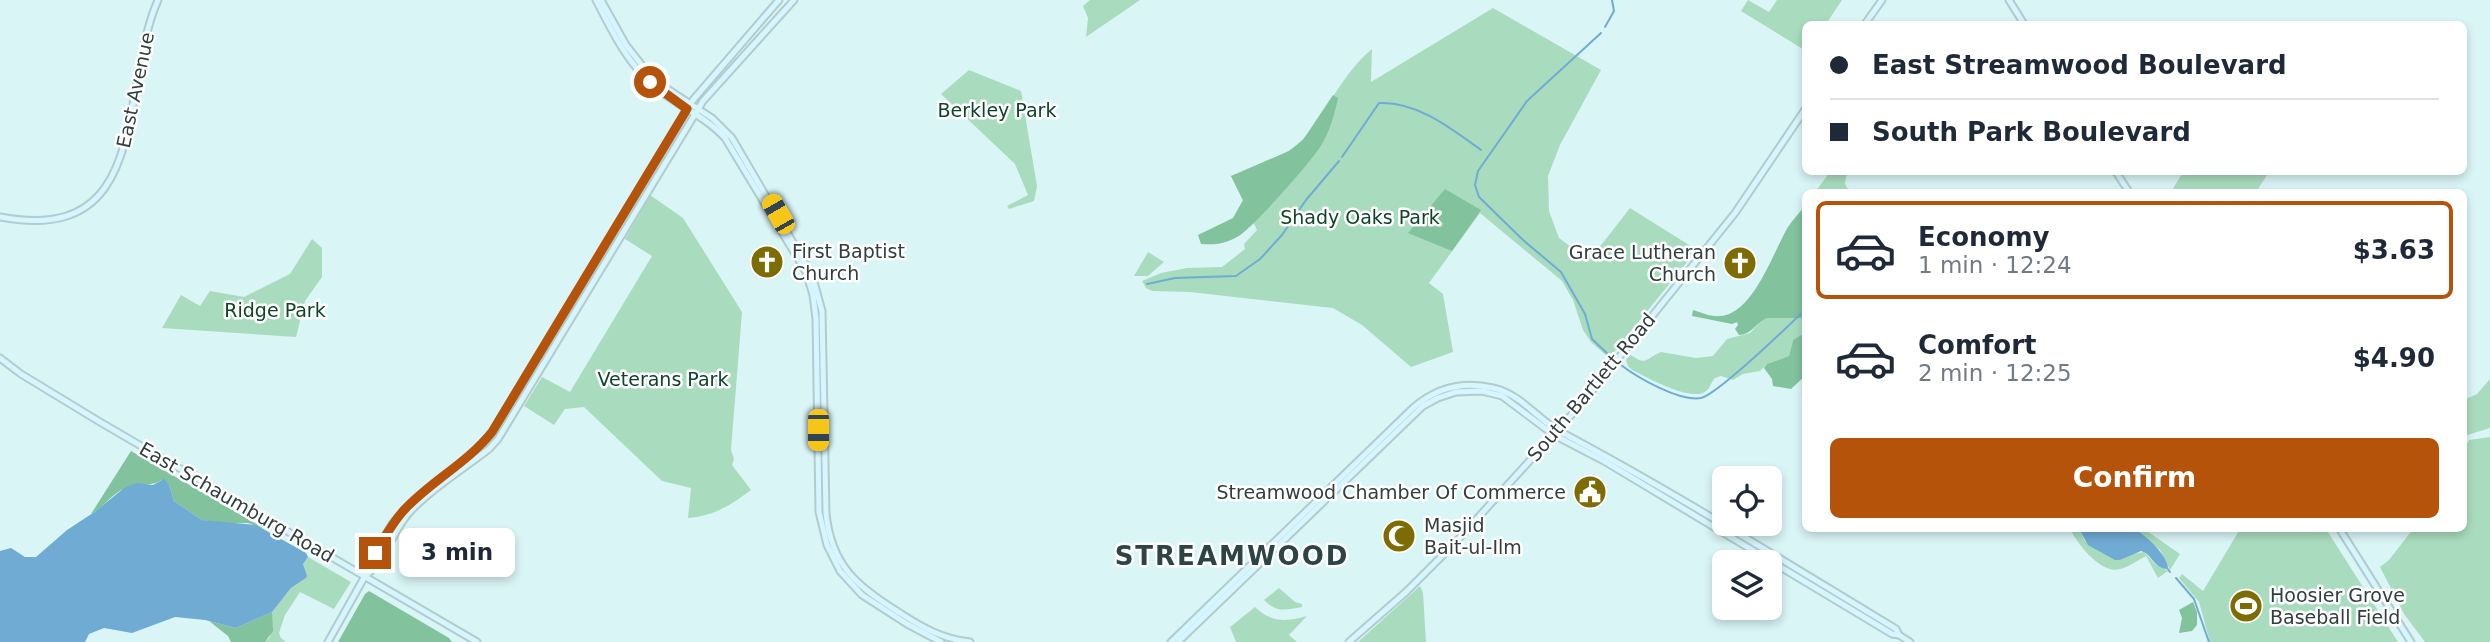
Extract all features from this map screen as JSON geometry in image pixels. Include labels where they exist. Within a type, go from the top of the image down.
[{"type":"street","name":"East Avenue","points":[[0,217],[24,222],[46,221],[82,211],[108,184],[127,138],[143,47],[158,0]]},
{"type":"street","points":[[598,0],[640,64],[688,107],[722,127],[735,142],[807,264],[817,288],[822,311],[825,505],[836,554],[852,578],[871,595],[933,633],[970,642]]},
{"type":"street","points":[[328,642],[365,576],[366,567],[392,524],[404,510],[474,452],[492,432],[688,107],[708,79],[779,0]]},
{"type":"street","points":[[365,576],[373,571],[409,513],[498,439],[696,111],[707,95],[794,0]]},
{"type":"street","points":[[1867,21],[1882,0]]},
{"type":"street","points":[[2009,0],[2022,21]]},
{"type":"street","points":[[696,111],[718,130],[730,145],[806,272],[811,286],[816,318],[820,512],[825,537],[834,559],[847,580],[862,595],[915,629],[941,642]]},
{"type":"street","name":"South Bartlett Road","points":[[1349,642],[1406,592],[1447,551],[1556,433],[1734,213],[1802,114]]},
{"type":"street","name":"East Schaumburg Road","points":[[0,358],[21,374],[100,422],[477,642]]},
{"type":"street","points":[[1171,642],[1408,412],[1434,394],[1466,385],[1497,389],[1521,401],[1556,433]]},
{"type":"street","points":[[1178,642],[1370,456],[1432,401],[1463,391],[1493,393],[1513,403],[1556,433],[1892,634],[1910,642]]},
{"type":"street","points":[[2342,532],[2412,642]]},
{"type":"green space","points":[[1090,0],[1140,0],[1086,37],[1088,18],[1083,6]]},
{"type":"green space","points":[[1748,0],[1769,12],[1777,0],[1842,0],[1828,21],[1802,21],[1802,49],[1741,11]]},
{"type":"green space","name":"Shady Oaks Park","points":[[1493,8],[1601,70],[1560,145],[1548,176],[1549,211],[1559,238],[1582,255],[1595,253],[1630,208],[1697,250],[1609,358],[1591,342],[1583,330],[1573,300],[1562,281],[1480,213],[1429,283],[1443,294],[1453,352],[1411,367],[1362,325],[1333,308],[1190,292],[1152,291],[1146,288],[1142,281],[1161,273],[1187,268],[1222,267],[1245,249],[1244,244],[1257,230],[1231,176],[1296,146],[1312,128],[1352,70],[1372,49],[1371,82]]},
{"type":"green space","name":"Berkley Park","points":[[969,70],[1021,91],[1037,186],[1034,201],[1009,209],[1007,206],[1028,195],[1015,164],[941,94]]},
{"type":"green space","points":[[1333,95],[1338,98],[1325,139],[1282,194],[1237,237],[1219,244],[1201,244],[1198,235],[1233,218],[1243,200],[1231,176],[1289,151],[1303,140]]},
{"type":"green space","points":[[1828,175],[1846,175],[1845,183],[1849,189],[1817,189]]},
{"type":"green space","points":[[2181,175],[2267,175],[2258,189],[2173,189]]},
{"type":"green space","points":[[1445,189],[1481,210],[1452,251],[1408,233]]},
{"type":"green space","name":"Veterans Park","points":[[650,195],[683,218],[742,312],[731,450],[734,459],[732,465],[751,490],[722,509],[697,517],[688,518],[691,488],[662,481],[584,407],[565,409],[554,425],[524,406],[542,377],[570,392],[652,256],[625,239]]},
{"type":"green space","points":[[1802,209],[1802,318],[1767,318],[1748,333],[1739,335],[1735,329],[1737,322],[1732,324],[1692,316],[1693,310],[1720,316],[1732,313],[1743,305],[1761,280],[1794,218]]},
{"type":"green space","name":"Ridge Park","points":[[312,239],[322,248],[322,277],[305,301],[296,337],[162,328],[181,295],[200,306],[210,291],[244,297],[290,274]]},
{"type":"green space","points":[[1148,252],[1164,262],[1148,276],[1134,276]]},
{"type":"green space","points":[[1801,318],[1802,334],[1793,340],[1789,356],[1767,364],[1760,371],[1743,374],[1733,380],[1721,376],[1715,378],[1706,391],[1699,394],[1658,383],[1632,370],[1626,360],[1629,354],[1643,361],[1661,352],[1696,358],[1713,356],[1727,339],[1750,333],[1762,320]]},
{"type":"green space","points":[[1802,334],[1802,379],[1791,389],[1773,386],[1772,379],[1764,368],[1767,364],[1789,356],[1793,340]]},
{"type":"green space","points":[[2490,379],[2490,428],[2467,435],[2467,399],[2477,394]]},
{"type":"green space","points":[[2490,437],[2490,642],[2425,642],[2404,614],[2380,567],[2389,560],[2411,532],[2467,532],[2469,440]]},
{"type":"green space","points":[[131,451],[265,529],[248,523],[202,520],[174,501],[169,485],[162,480],[123,489],[91,514]]},
{"type":"green space","points":[[2072,532],[2080,532],[2085,541],[2120,560],[2144,552],[2155,564],[2168,571],[2158,578],[2146,556],[2113,570],[2098,563]]},
{"type":"green space","points":[[2136,532],[2148,532],[2180,554],[2170,570],[2160,550]]},
{"type":"green space","points":[[2238,532],[2328,532],[2398,642],[2210,642],[2199,602],[2179,578],[2182,574],[2203,591]]},
{"type":"green space","points":[[308,557],[351,582],[334,609],[300,592],[285,615],[279,633],[286,642],[265,642],[270,637],[271,613],[291,588],[306,578],[303,564]]},
{"type":"green space","points":[[1420,586],[1423,593],[1426,642],[1358,642]]},
{"type":"green space","points":[[1279,588],[1295,602],[1302,604],[1302,607],[1277,609],[1264,600]]},
{"type":"green space","points":[[369,591],[449,638],[452,642],[338,642]]},
{"type":"green space","points":[[2193,602],[2197,612],[2197,625],[2192,631],[2179,633],[2182,618],[2179,610]]},
{"type":"green space","points":[[1255,607],[1267,616],[1279,620],[1307,616],[1289,635],[1297,642],[1236,642],[1230,627]]},
{"type":"green space","points":[[272,612],[273,631],[265,642],[231,642],[228,636],[209,621],[236,628]]},
{"type":"water","points":[[164,479],[174,501],[202,520],[256,525],[306,553],[308,557],[303,564],[306,578],[291,588],[272,612],[236,628],[205,620],[175,617],[132,633],[104,628],[89,634],[85,642],[0,642],[0,551],[11,548],[25,557],[36,557],[67,530],[124,488],[136,483],[153,485]]},
{"type":"water","points":[[2081,532],[2138,532],[2159,550],[2168,567],[2166,569],[2158,566],[2141,551],[2115,560],[2088,545]]},
{"type":"waterway","points":[[1605,27],[1614,11],[1612,0]]},
{"type":"waterway","points":[[1601,33],[1527,101],[1478,171],[1475,185],[1479,197],[1561,272],[1585,314],[1592,339],[1611,357]]},
{"type":"waterway","points":[[1342,157],[1379,103],[1420,111],[1446,125],[1481,150]]},
{"type":"waterway","points":[[1147,284],[1175,278],[1236,276],[1260,259],[1282,235],[1306,200],[1339,161]]},
{"type":"waterway","points":[[1621,365],[1671,393],[1701,398],[1723,385],[1802,313]]},
{"type":"waterway","points":[[2167,568],[2170,572]]},
{"type":"waterway","points":[[2176,578],[2194,599],[2209,642]]},
{"type":"place","name":"First Baptist Church","points":[[767,262]]},
{"type":"place","name":"Grace Lutheran Church","points":[[1740,263]]},
{"type":"place","name":"Streamwood Chamber Of Commerce","points":[[1590,492]]},
{"type":"place","name":"Masjid Bait-ul-Ilm","points":[[1399,536]]},
{"type":"place","name":"Hoosier Grove Baseball Field","points":[[2246,606]]},
{"type":"district","name":"STREAMWOOD","points":[[1232,556]]},
{"type":"route","points":[[375,553],[392,524],[407,507],[474,452],[492,432],[687,109],[650,82]]}]
